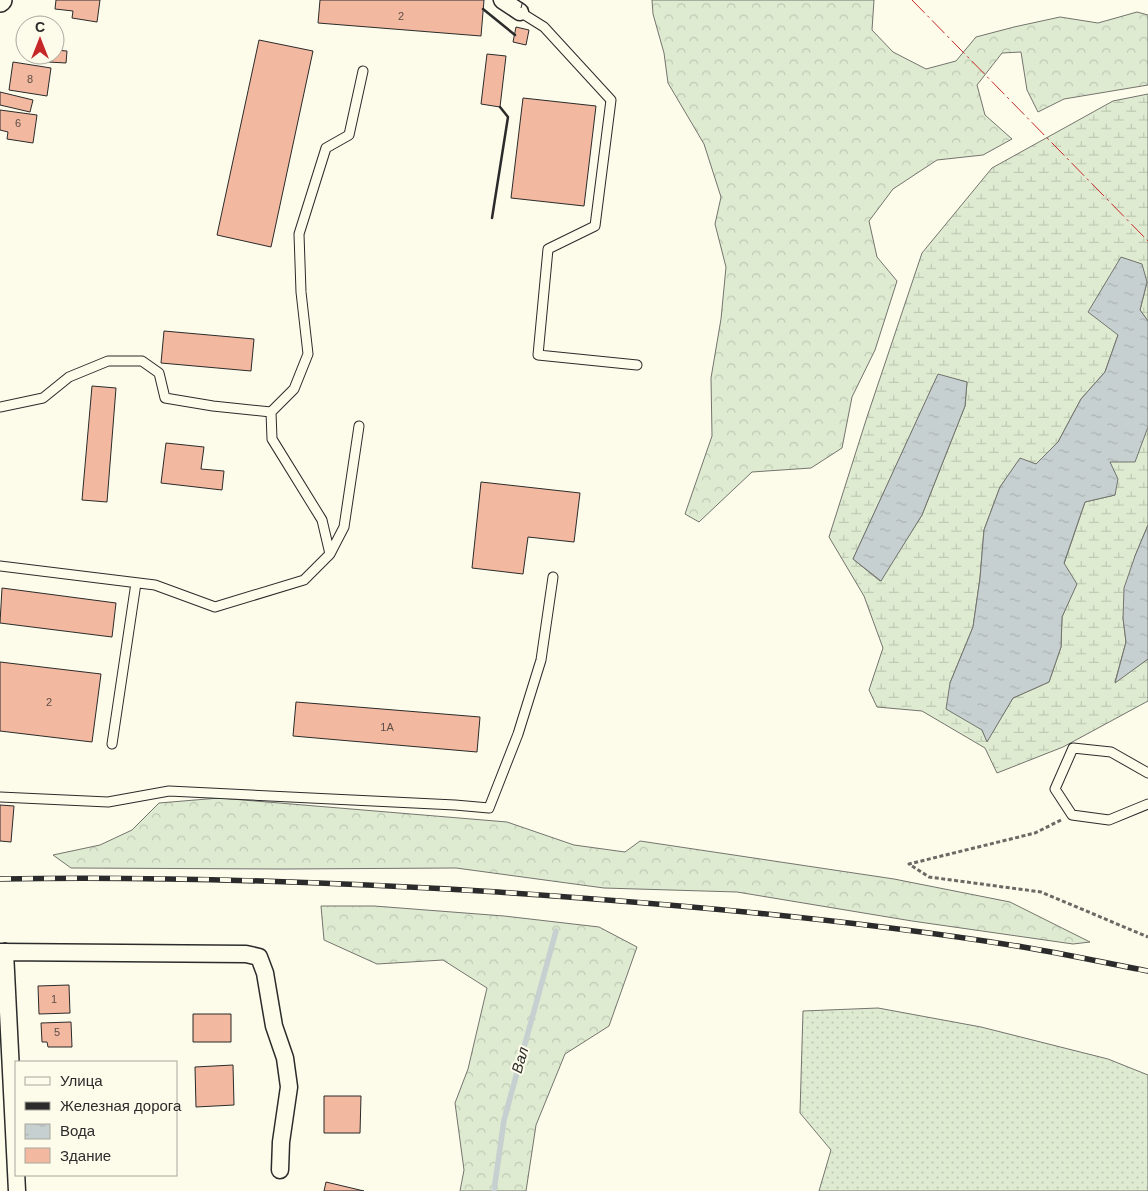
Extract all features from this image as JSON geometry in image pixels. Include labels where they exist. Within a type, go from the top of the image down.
[{"type":"street","points":[[502,0],[520,12]]},
{"type":"street","points":[[15,1157],[3,952],[246,954],[259,957],[265,973],[274,1026],[285,1058],[288,1087],[281,1142],[280,1170]]},
{"type":"street","points":[[16,1176],[17,1191]]},
{"type":"lane","points":[[520,12],[544,27],[611,100],[595,226],[548,249],[538,355],[637,365]]},
{"type":"lane","points":[[330,554],[322,520],[272,438],[271,412],[294,389],[308,354],[301,292],[299,234],[326,148],[350,135],[363,71]]},
{"type":"lane","points":[[0,407],[43,398],[69,377],[108,361],[142,361],[159,373],[165,398],[213,406],[271,412]]},
{"type":"lane","points":[[0,566],[155,585],[215,607],[304,580],[330,554],[344,527],[358,426]]},
{"type":"lane","points":[[0,797],[108,802],[169,791],[488,808],[518,734],[541,660],[553,577]]},
{"type":"lane","points":[[112,744],[136,583]]},
{"type":"lane","points":[[1148,773],[1111,752],[1073,748],[1055,788],[1072,815],[1109,820],[1148,804]]},
{"type":"path","points":[[1072,815],[1035,833],[909,864],[929,877],[1041,892],[1148,937]]},
{"type":"green space","points":[[652,0],[874,0],[872,30],[893,52],[926,69],[956,61],[976,37],[1014,27],[1060,17],[1098,23],[1137,12],[1148,15],[1148,85],[1064,99],[1038,112],[1027,90],[1021,52],[1002,53],[977,85],[985,115],[1012,139],[983,155],[937,160],[893,189],[869,221],[877,257],[897,281],[875,350],[852,397],[842,448],[811,468],[752,472],[699,522],[685,514],[712,436],[711,378],[721,319],[726,267],[715,224],[721,197],[704,144],[668,83],[664,53],[653,14]]},
{"type":"green space","points":[[1148,94],[1148,321],[1140,310],[1147,282],[1118,335],[1105,372],[1081,399],[1058,442],[1036,464],[1020,459],[1000,487],[984,530],[973,627],[950,683],[982,730],[987,741],[1013,698],[1049,682],[1061,647],[1062,617],[1076,584],[1064,564],[1085,502],[1115,495],[1110,462],[1148,427],[1148,525],[1135,556],[1123,618],[1126,642],[1115,682],[1148,659],[1148,701],[1063,747],[997,773],[985,748],[922,711],[877,707],[869,690],[883,648],[864,596],[829,537],[922,253],[992,168],[1113,101]],"holes":[[[938,375],[967,382],[965,406],[922,515],[880,581],[853,559]]]},
{"type":"green space","points":[[219,798],[507,822],[574,845],[625,852],[640,841],[894,879],[1010,902],[1090,942],[1073,944],[912,921],[737,892],[604,888],[456,868],[71,868],[53,855],[100,845],[132,830],[159,803]]},
{"type":"green space","points":[[321,906],[374,906],[504,916],[599,927],[637,947],[609,1026],[565,1054],[536,1125],[526,1191],[460,1191],[464,1170],[455,1103],[468,1069],[487,988],[443,960],[377,964],[324,940]]},
{"type":"green space","points":[[878,1008],[981,1027],[1108,1059],[1148,1075],[1148,1191],[819,1191],[831,1150],[800,1113],[803,1011]]},
{"type":"water","points":[[1121,257],[1142,264],[1147,282],[1140,310],[1148,321],[1148,427],[1135,462],[1110,462],[1118,479],[1115,495],[1085,502],[1064,563],[1077,584],[1062,617],[1061,647],[1049,682],[1013,698],[987,742],[982,730],[946,709],[950,683],[973,627],[984,530],[1000,487],[1020,458],[1036,464],[1058,442],[1081,399],[1105,372],[1118,335],[1088,312]]},
{"type":"water","points":[[938,374],[967,382],[965,406],[922,515],[881,581],[853,559]]},
{"type":"water","points":[[1148,525],[1148,659],[1115,683],[1126,642],[1123,618],[1124,588]]},
{"type":"building","points":[[56,0],[100,0],[97,22],[72,18],[73,11],[55,9]]},
{"type":"building","points":[[320,0],[484,0],[481,36],[318,23]]},
{"type":"building","points":[[516,27],[529,30],[526,45],[513,42]]},
{"type":"building","points":[[259,40],[313,51],[271,247],[217,235]]},
{"type":"building","points":[[65,51],[67,51],[65,63]]},
{"type":"building","points":[[487,54],[506,56],[500,107],[481,104]]},
{"type":"building","points":[[13,62],[15,65],[51,68],[47,96],[9,90]]},
{"type":"building","points":[[0,92],[33,100],[30,112],[0,105]]},
{"type":"building","points":[[523,98],[596,106],[584,206],[511,198]]},
{"type":"building","points":[[0,110],[37,115],[33,143],[7,139],[8,132],[0,130]]},
{"type":"building","points":[[164,331],[254,339],[251,371],[161,363]]},
{"type":"building","points":[[92,386],[116,388],[107,502],[82,500]]},
{"type":"building","points":[[166,443],[204,447],[201,469],[224,471],[222,490],[161,483]]},
{"type":"building","points":[[481,482],[580,493],[574,542],[528,537],[523,574],[472,568]]},
{"type":"building","points":[[2,588],[116,603],[112,637],[0,623]]},
{"type":"building","points":[[0,662],[101,674],[92,742],[0,731]]},
{"type":"building","points":[[296,702],[480,717],[477,752],[293,736]]},
{"type":"building","points":[[0,805],[14,806],[11,842],[0,841]]},
{"type":"building","points":[[69,985],[70,1013],[39,1014],[38,986]]},
{"type":"building","points":[[193,1014],[231,1014],[231,1042],[193,1042]]},
{"type":"building","points":[[71,1022],[72,1047],[48,1047],[47,1042],[42,1042],[41,1023]]},
{"type":"building","points":[[233,1065],[234,1105],[196,1107],[195,1067]]},
{"type":"building","points":[[324,1096],[361,1096],[360,1133],[324,1133]]},
{"type":"building","points":[[326,1182],[364,1191],[324,1191]]},
{"type":"waterway","name":"Вал","points":[[494,1191],[504,1120],[556,931]]},
{"type":"railway","points":[[0,879],[187,879],[374,885],[630,902],[827,920],[892,928],[1023,947],[1148,971]]},
{"type":"fence","points":[[521,8],[523,0]]},
{"type":"wall","points":[[483,9],[515,35]]},
{"type":"wall","points":[[492,218],[508,117],[500,107]]},
{"type":"power","points":[[912,0],[1148,241]]}]
